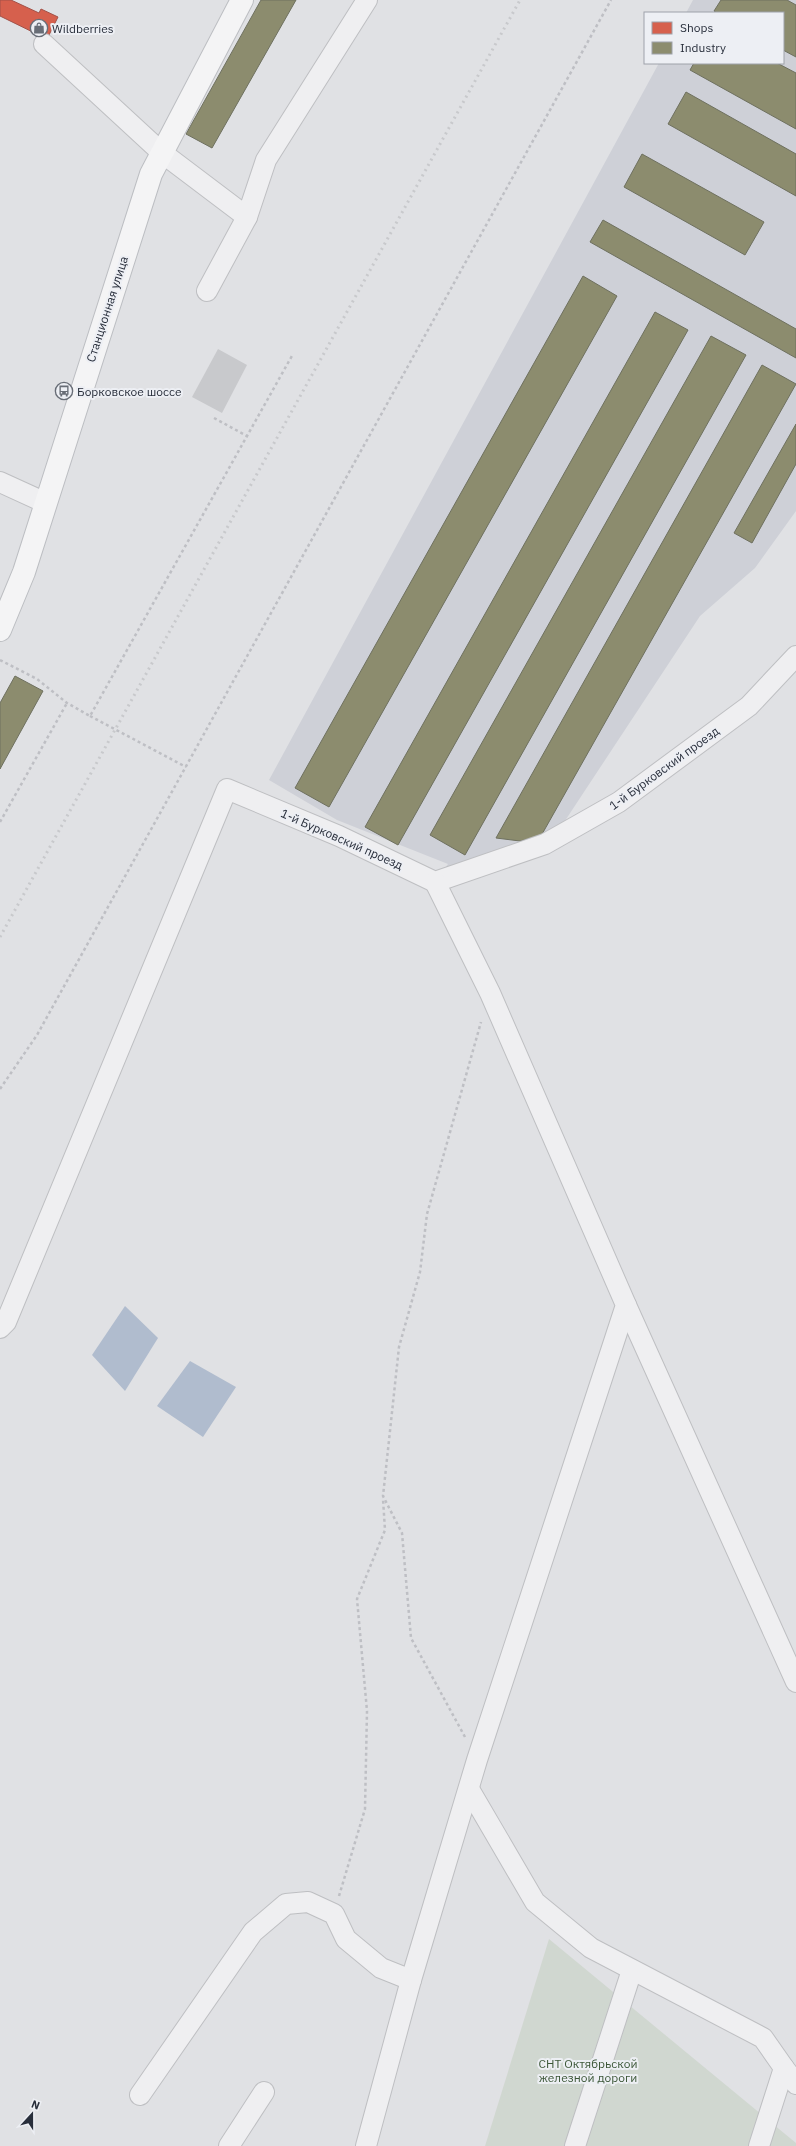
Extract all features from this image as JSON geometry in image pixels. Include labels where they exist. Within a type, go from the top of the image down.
[{"type":"main road","name":"Станционная улица","points":[[0,630],[24,572],[142,199],[161,152],[242,0]]},
{"type":"street","points":[[207,291],[247,217],[266,160],[367,0]]},
{"type":"street","points":[[44,44],[161,152],[247,217]]},
{"type":"street","points":[[0,482],[46,503]]},
{"type":"street","name":"1-й Бурковский проезд","points":[[0,1328],[9,1315],[226,789],[339,836],[435,882],[545,844],[618,802],[749,706],[796,656]]},
{"type":"street","points":[[435,882],[490,993],[626,1305],[796,1682]]},
{"type":"street","points":[[366,2146],[411,1980],[477,1760],[626,1305]]},
{"type":"street","points":[[469,1789],[535,1902],[591,1948],[763,2038],[796,2084]]},
{"type":"street","points":[[140,2095],[253,1932],[286,1904],[308,1902],[334,1914],[346,1939],[381,1968],[411,1980]]},
{"type":"street","points":[[575,2146],[632,1970]]},
{"type":"street","points":[[759,2146],[784,2068]]},
{"type":"street","points":[[229,2146],[264,2092]]},
{"type":"path","points":[[0,1089],[37,1035],[611,0]]},
{"type":"path","points":[[90,716],[292,354]]},
{"type":"path","points":[[214,418],[247,436]]},
{"type":"path","points":[[0,660],[38,679],[68,704],[186,767]]},
{"type":"path","points":[[0,822],[68,704]]},
{"type":"path","points":[[334,1914],[365,1809],[367,1711],[357,1599],[385,1530],[383,1496],[399,1347],[420,1272],[427,1214],[490,993]]},
{"type":"path","points":[[383,1496],[402,1533],[411,1638],[477,1760]]},
{"type":"shaded area","points":[[693,0],[796,0],[796,511],[755,568],[700,616],[553,839],[435,882],[448,864],[337,820],[269,780],[658,64],[784,64],[784,12],[687,12]]},
{"type":"green space","name":"СНТ Октябрьской железной дороги","points":[[549,1939],[796,2143],[796,2146],[485,2146]]},
{"type":"water","points":[[125,1306],[158,1338],[125,1391],[92,1355]]},
{"type":"water","points":[[190,1361],[236,1387],[203,1437],[157,1406]]},
{"type":"building: Shops","name":"Wildberries","points":[[0,0],[11,0],[39,13],[41,9],[58,17],[47,39],[0,16]]},
{"type":"building: Industry","points":[[261,0],[296,0],[212,148],[186,134]]},
{"type":"building: Industry","points":[[721,0],[787,0],[796,5],[796,57],[784,51],[784,12],[714,11]]},
{"type":"building: Industry","points":[[693,64],[779,64],[796,73],[796,129],[690,70]]},
{"type":"building: Industry","points":[[686,92],[796,154],[796,196],[668,124]]},
{"type":"building: Industry","points":[[642,154],[764,222],[745,255],[624,187]]},
{"type":"building: Industry","points":[[603,220],[796,329],[796,358],[590,242]]},
{"type":"building: Industry","points":[[583,276],[617,296],[329,807],[295,788]]},
{"type":"building: Industry","points":[[655,312],[688,330],[398,845],[365,827]]},
{"type":"building: Industry","points":[[711,336],[746,355],[465,855],[430,835]]},
{"type":"building: Industry","points":[[762,365],[796,384],[541,836],[520,841],[496,838]]},
{"type":"building: Industry","points":[[796,424],[796,464],[752,543],[734,533]]},
{"type":"building: Industry","points":[[15,676],[43,691],[0,769],[0,703]]},
{"type":"building: Other","points":[[218,349],[247,365],[222,413],[192,397]]},
{"type":"railway","points":[[0,937],[520,0]]},
{"type":"place","name":"Wildberries","points":[[39,28]]},
{"type":"place","name":"Борковское шоссе","points":[[64,391]]}]
